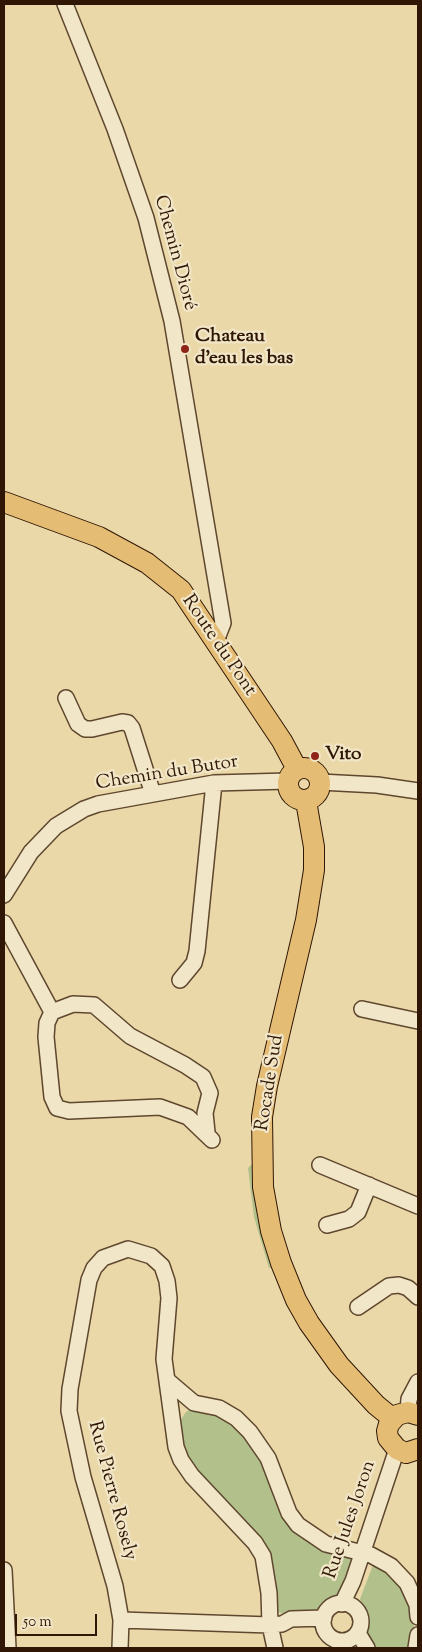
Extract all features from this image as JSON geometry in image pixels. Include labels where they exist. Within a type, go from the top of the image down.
[{"type":"main road","name":"Route du Pont","points":[[4,502],[99,537],[148,563],[181,590],[282,741],[292,775]]},
{"type":"main road","points":[[312,770],[320,782],[316,796],[306,801],[292,796],[289,792],[292,775],[312,770]]},
{"type":"main road","name":"Rocade Sud","points":[[306,801],[314,848],[314,870],[306,920],[266,1086],[262,1117],[263,1187],[271,1231],[281,1264],[296,1300],[309,1323],[339,1365],[376,1405],[406,1415]]},
{"type":"main road","points":[[406,1415],[387,1432],[391,1445],[407,1450]]},
{"type":"street","name":"Chemin Dioré","points":[[65,4],[115,129],[146,218],[172,321],[224,623],[216,641]]},
{"type":"street","points":[[66,698],[78,724],[84,729],[122,722],[128,723],[132,728],[153,794]]},
{"type":"street","name":"Chemin du Butor","points":[[4,895],[31,852],[56,826],[84,809],[98,804],[214,783],[292,775]]},
{"type":"street","points":[[320,782],[377,785],[418,791]]},
{"type":"street","points":[[180,980],[194,963],[198,951],[214,783]]},
{"type":"street","points":[[4,923],[52,1012]]},
{"type":"street","points":[[73,1004],[94,1005],[130,1036],[185,1065],[202,1077],[210,1094],[205,1113],[210,1136],[188,1117],[160,1107],[69,1111],[57,1108],[52,1096],[46,1037],[47,1023],[52,1012],[73,1004]]},
{"type":"street","points":[[362,1009],[418,1021]]},
{"type":"street","points":[[320,1165],[418,1206]]},
{"type":"street","points":[[327,1225],[349,1220],[358,1212],[369,1185]]},
{"type":"street","name":"Rue Pierre Rosely","points":[[120,1648],[121,1620],[116,1586],[83,1477],[69,1411],[71,1373],[89,1280],[94,1268],[102,1258],[128,1249],[152,1256],[162,1266],[167,1281],[169,1298],[164,1359],[176,1447],[181,1460],[192,1476],[255,1543],[262,1556],[276,1624],[275,1648]]},
{"type":"street","points":[[358,1307],[389,1286],[399,1285],[408,1288],[418,1297]]},
{"type":"street","points":[[167,1380],[181,1394],[194,1402],[219,1408],[236,1418],[250,1432],[268,1458],[289,1513],[298,1525],[326,1544],[344,1550],[366,1553],[391,1566],[407,1584],[417,1605],[418,1616]]},
{"type":"street","points":[[406,1415],[409,1399],[418,1382]]},
{"type":"street","points":[[173,1421],[194,1402]]},
{"type":"street","name":"Rue Jules Joron","points":[[347,1605],[407,1450]]},
{"type":"street","points":[[4,1570],[8,1648]]},
{"type":"street","points":[[353,1640],[360,1627],[359,1616],[347,1605],[331,1607],[324,1622],[326,1633],[336,1640],[353,1640],[367,1648]]},
{"type":"street","points":[[121,1620],[276,1624],[291,1619],[324,1622]]},
{"type":"street","points":[[416,1648],[418,1635]]},
{"type":"green space","points":[[252,1164],[273,1267],[269,1268],[254,1217],[248,1168]]},
{"type":"green space","points":[[194,1407],[204,1407],[241,1429],[253,1443],[284,1508],[357,1558],[343,1594],[332,1600],[319,1612],[280,1613],[275,1607],[270,1566],[180,1454],[179,1422],[186,1412]]},
{"type":"green space","points":[[381,1564],[400,1585],[414,1611],[414,1627],[409,1648],[370,1648],[365,1636],[368,1621],[360,1599],[373,1565]]},
{"type":"place","name":"Chateau d'eau les bas","points":[[185,349]]},
{"type":"place","name":"Vito","points":[[315,756]]}]
